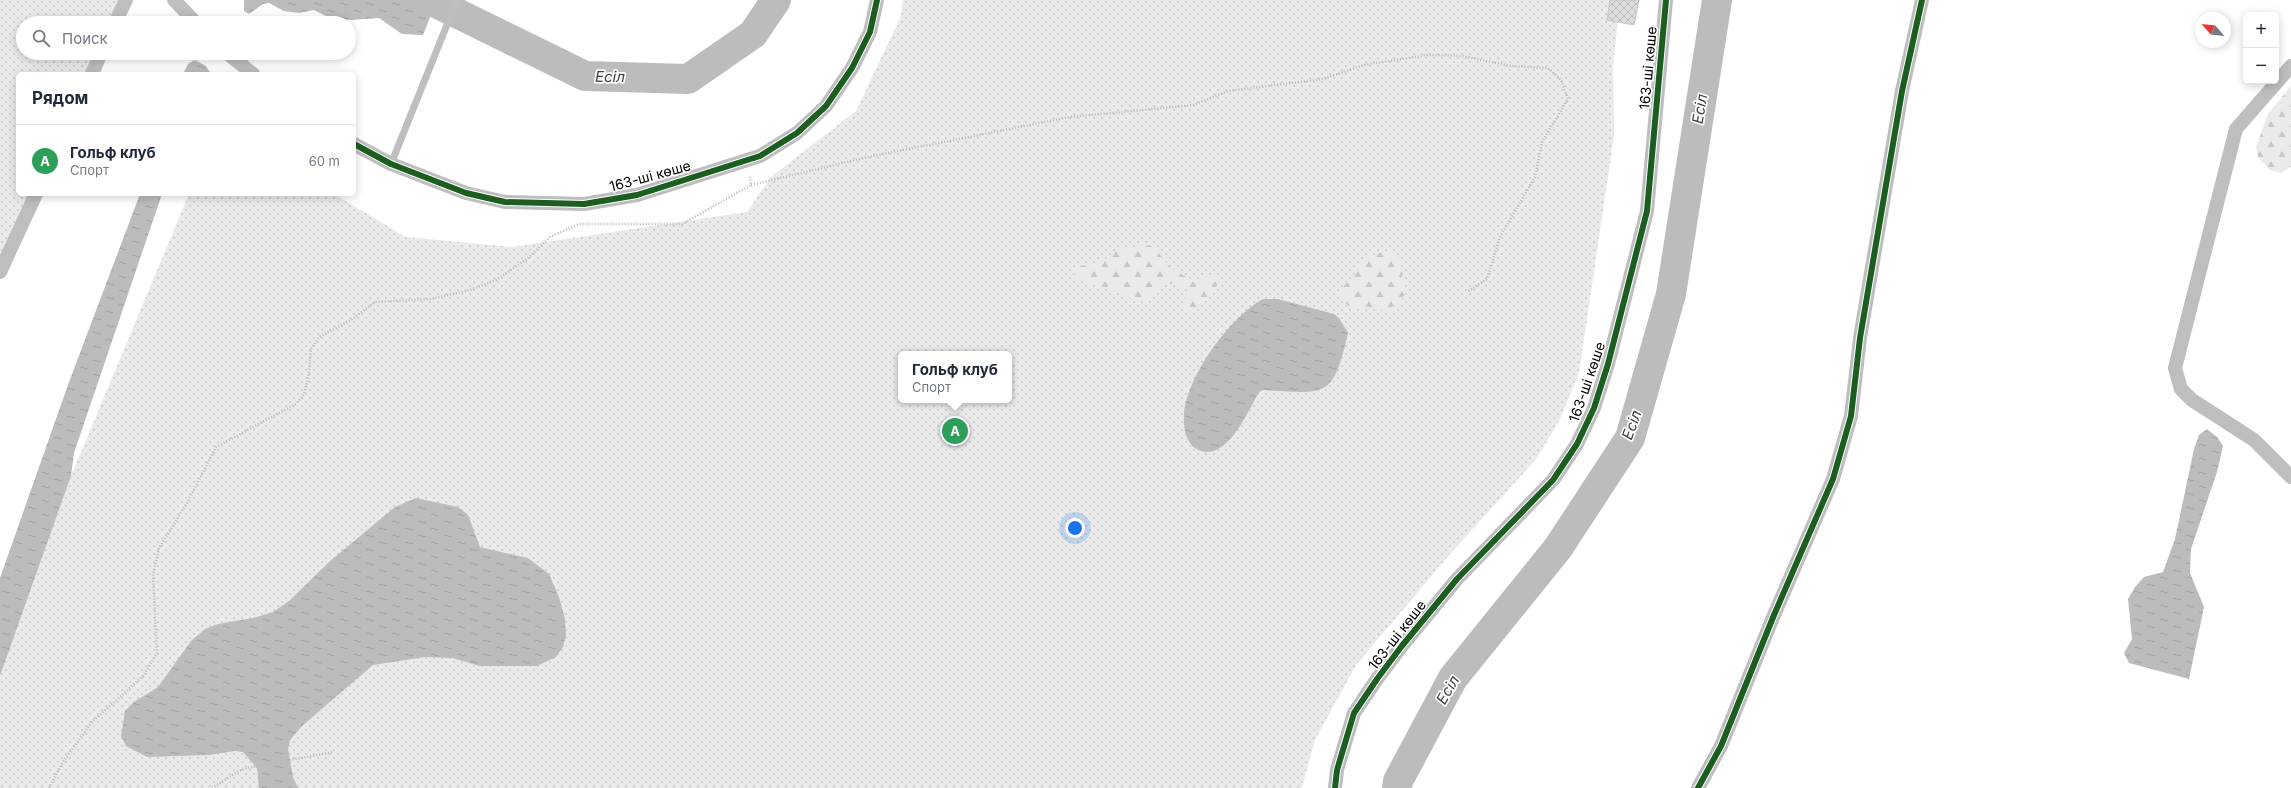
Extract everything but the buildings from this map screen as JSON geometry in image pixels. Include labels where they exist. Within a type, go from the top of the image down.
[{"type":"street","points":[[118,16],[126,0]]},
{"type":"street","points":[[174,0],[189,16]]},
{"type":"street","name":"163-ші көше","points":[[356,145],[391,164],[466,193],[505,202],[584,204],[637,195],[760,156],[797,133],[826,106],[852,68],[870,32],[877,0]]},
{"type":"street","name":"163-ші көше","points":[[1336,788],[1337,770],[1354,712],[1377,678],[1457,579],[1553,480],[1577,444],[1594,408],[1608,364],[1647,211],[1666,0]]},
{"type":"street","points":[[1698,788],[1720,746],[1774,615],[1833,479],[1851,416],[1860,338],[1898,114],[1922,0]]},
{"type":"street","points":[[93,72],[98,60]]},
{"type":"street","points":[[236,60],[251,72]]},
{"type":"street","points":[[2291,66],[2236,129],[2175,368],[2181,389],[2192,400],[2254,440],[2291,477]]},
{"type":"street","points":[[0,272],[35,196]]},
{"type":"lane","points":[[391,164],[457,0]]},
{"type":"path","points":[[49,788],[63,762],[92,722],[143,676],[157,653],[153,576],[159,548],[187,503],[216,447],[296,404],[304,394],[308,380],[311,348],[318,337],[351,320],[376,302],[432,299],[470,290],[496,280],[527,259],[550,238],[579,224],[682,224],[751,185],[868,157],[1070,117],[1193,105],[1228,91],[1323,79],[1364,66],[1427,55],[1462,56],[1511,66],[1548,68],[1562,80],[1568,99],[1542,142],[1535,177],[1500,237],[1487,278],[1468,292]]},
{"type":"path","points":[[751,185],[750,171],[760,156]]},
{"type":"path","points":[[212,788],[242,769],[257,768],[333,752]]},
{"type":"green space","points":[[0,0],[126,0],[118,16],[16,16],[16,60],[98,60],[93,72],[16,72],[16,196],[35,196],[0,272]]},
{"type":"green space","points":[[903,0],[1620,0],[1613,67],[1614,136],[1579,373],[1560,419],[1537,458],[1451,553],[1356,665],[1315,740],[1302,788],[0,788],[0,676],[71,476],[188,196],[337,196],[406,237],[512,247],[747,212],[771,177],[856,111],[901,16]]},
{"type":"green space","points":[[2291,86],[2291,167],[2280,173],[2270,170],[2258,157],[2256,147],[2268,114]]},
{"type":"green space","points":[[1145,245],[1155,247],[1164,260],[1173,269],[1190,279],[1198,282],[1212,273],[1222,279],[1198,308],[1187,312],[1184,309],[1187,290],[1169,283],[1145,300],[1128,298],[1110,288],[1076,279],[1073,271],[1076,267],[1093,264],[1108,258],[1116,249],[1133,248]]},
{"type":"green space","points":[[1387,251],[1394,255],[1401,264],[1404,285],[1407,291],[1392,313],[1383,311],[1377,306],[1361,310],[1348,306],[1340,298],[1341,289],[1353,278],[1366,259]]},
{"type":"water","points":[[244,0],[437,0],[423,35],[402,34],[379,18],[356,20],[356,16],[326,16],[314,10],[299,13],[284,11],[269,3],[263,4],[249,14],[244,11]]},
{"type":"water","points":[[195,60],[206,66],[210,72],[184,72],[188,64]]},
{"type":"water","points":[[139,196],[161,196],[74,453],[71,476],[0,676],[0,578],[69,382]]},
{"type":"water","points":[[1263,299],[1278,299],[1334,314],[1339,318],[1348,333],[1338,370],[1332,381],[1315,391],[1302,392],[1263,390],[1259,392],[1242,423],[1226,444],[1216,450],[1206,452],[1195,448],[1187,437],[1184,423],[1187,399],[1193,383],[1212,349],[1224,333],[1237,319]]},
{"type":"water","points":[[2207,429],[2217,437],[2223,446],[2217,472],[2191,549],[2190,573],[2204,607],[2189,679],[2129,663],[2124,653],[2132,639],[2128,599],[2135,587],[2144,577],[2163,572],[2175,539],[2194,449],[2199,435]]},
{"type":"water","points":[[416,498],[458,507],[468,515],[480,547],[528,558],[549,574],[559,597],[565,619],[566,636],[563,647],[556,657],[537,666],[480,666],[452,658],[425,657],[373,665],[302,726],[290,740],[288,749],[293,777],[298,788],[259,788],[257,768],[243,752],[235,751],[209,755],[147,757],[126,746],[121,736],[125,711],[134,702],[158,687],[191,641],[205,629],[218,624],[253,618],[273,612],[289,601],[329,562],[395,507]]},
{"type":"waterway","name":"Есіл","points":[[430,0],[585,76],[688,79],[753,34],[776,0]]},
{"type":"waterway","name":"Есіл","points":[[1397,788],[1398,781],[1453,678],[1558,548],[1630,438],[1671,294],[1717,0]]},
{"type":"cycle path","points":[[356,145],[391,164],[466,193],[505,202],[584,204],[637,195],[760,156],[797,133],[826,106],[852,68],[870,32],[877,0]]},
{"type":"cycle path","points":[[1335,788],[1337,770],[1354,713],[1377,679],[1401,647],[1457,579],[1553,480],[1577,444],[1594,408],[1608,364],[1647,211],[1666,0]]},
{"type":"cycle path","points":[[1698,788],[1721,746],[1774,615],[1833,479],[1851,416],[1860,338],[1902,91],[1922,0]]},
{"type":"place","name":"Гольф клуб","points":[[955,431]]}]
